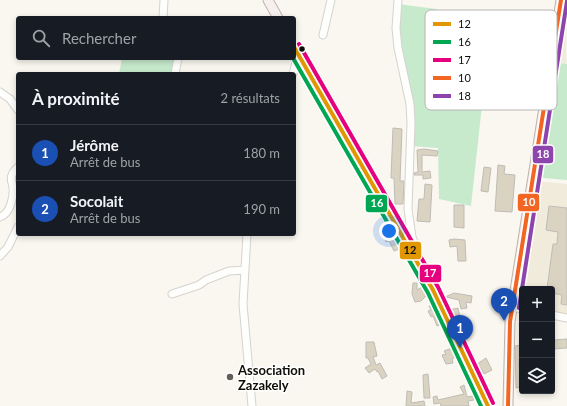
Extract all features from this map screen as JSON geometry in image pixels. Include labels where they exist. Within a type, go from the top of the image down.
[{"type":"main road","points":[[268,0],[277,16]]},
{"type":"main road","points":[[557,26],[561,0]]},
{"type":"main road","points":[[296,50],[433,290],[488,406]]},
{"type":"main road","points":[[508,406],[509,336],[544,110]]},
{"type":"street","points":[[163,16],[164,0]]},
{"type":"street","points":[[323,36],[331,0]]},
{"type":"street","points":[[398,0],[396,28],[398,48],[410,104],[411,123],[408,209],[412,238],[433,290]]},
{"type":"street","points":[[175,72],[178,60]]},
{"type":"street","points":[[292,72],[294,60]]},
{"type":"street","points":[[0,92],[10,99],[16,107]]},
{"type":"street","points":[[0,217],[5,216],[9,209],[13,188],[11,181],[12,173],[16,169]]},
{"type":"street","points":[[0,256],[8,247],[16,231]]},
{"type":"street","points":[[247,236],[243,304],[252,406]]},
{"type":"street","points":[[172,294],[199,285],[206,280],[229,271],[245,270]]},
{"type":"street","points":[[513,307],[519,308]]},
{"type":"street","points":[[555,316],[567,318]]},
{"type":"shaded area","points":[[566,0],[567,136],[544,135],[548,110],[557,110],[557,55]]},
{"type":"shaded area","points":[[537,181],[567,184],[567,315],[555,312],[555,286],[519,286]]},
{"type":"shaded area","points":[[519,286],[519,304],[516,304]]},
{"type":"green space","points":[[398,4],[437,10],[425,10],[425,110],[481,110],[471,206],[439,199],[438,148],[411,146],[411,135],[398,48]]},
{"type":"green space","points":[[122,60],[174,60],[172,72],[119,72]]},
{"type":"green space","points":[[557,63],[567,64],[567,180],[543,178],[538,169],[547,110],[557,110]]},
{"type":"building","points":[[393,128],[402,129],[400,181],[404,181],[403,204],[395,204],[394,178],[391,178]]},
{"type":"building","points":[[424,149],[438,151],[437,156],[422,155],[422,172],[430,171],[431,178],[423,179],[423,175],[414,175],[414,173],[418,172],[417,150]]},
{"type":"building","points":[[498,165],[505,166],[504,174],[515,175],[512,212],[495,211]]},
{"type":"building","points":[[484,167],[491,168],[488,192],[481,191]]},
{"type":"building","points":[[425,184],[432,185],[430,222],[417,221],[419,199],[424,199]]},
{"type":"building","points":[[454,205],[464,205],[464,228],[454,227]]},
{"type":"building","points":[[549,206],[567,208],[567,305],[561,304],[562,295],[555,294],[555,286],[547,286],[553,244],[557,244],[558,232],[546,230]]},
{"type":"building","points":[[393,233],[397,242],[402,248],[394,251],[389,241],[386,242],[384,236]]},
{"type":"building","points":[[449,240],[465,240],[466,261],[458,261],[457,246],[450,247]]},
{"type":"building","points":[[413,283],[417,283],[417,290],[422,287],[426,296],[421,301],[415,302],[412,294]]},
{"type":"building","points":[[454,293],[472,296],[471,303],[466,302],[467,308],[461,309],[459,300],[446,297],[449,306],[447,306],[443,298]]},
{"type":"building","points":[[432,305],[442,324],[437,326],[433,316],[431,317],[428,311],[431,310],[429,306]]},
{"type":"building","points":[[458,308],[461,322],[459,322],[470,354],[449,310]]},
{"type":"building","points":[[567,339],[567,348],[555,349],[555,340]]},
{"type":"building","points":[[366,342],[374,342],[377,356],[373,357],[376,365],[380,363],[387,376],[382,379],[378,371],[377,372],[375,369],[369,373],[365,368],[371,364],[368,358],[366,358]]},
{"type":"building","points":[[519,345],[519,387],[516,388],[515,346]]},
{"type":"building","points":[[452,348],[455,357],[452,359],[453,363],[446,364],[442,355],[446,354],[444,351]]},
{"type":"building","points":[[474,356],[477,364],[486,358],[492,370],[484,374],[481,368],[477,369],[472,358]]},
{"type":"building","points":[[428,374],[430,398],[424,398],[423,375]]},
{"type":"building","points":[[464,385],[467,397],[473,396],[474,400],[468,401],[469,406],[441,406],[440,403],[434,404],[433,397],[437,396],[438,400],[464,394],[460,387]]},
{"type":"building","points":[[407,391],[412,392],[411,403],[424,401],[425,406],[406,406]]},
{"type":"transit line","name":"10","points":[[557,25],[561,0]]},
{"type":"transit line","name":"18","points":[[557,65],[567,1]]},
{"type":"transit line","name":"17","points":[[299,44],[438,287],[493,403]]},
{"type":"transit line","name":"12","points":[[296,50],[433,290],[488,406]]},
{"type":"transit line","name":"16","points":[[294,60],[428,293],[481,406]]},
{"type":"transit line","name":"10","points":[[508,406],[510,322],[544,110]]},
{"type":"transit line","name":"18","points":[[522,286],[550,110]]},
{"type":"place","name":"Socolait","points":[[504,321]]},
{"type":"place","name":"Jérôme","points":[[460,348]]},
{"type":"place","name":"Association Zazakely","points":[[230,377]]}]
